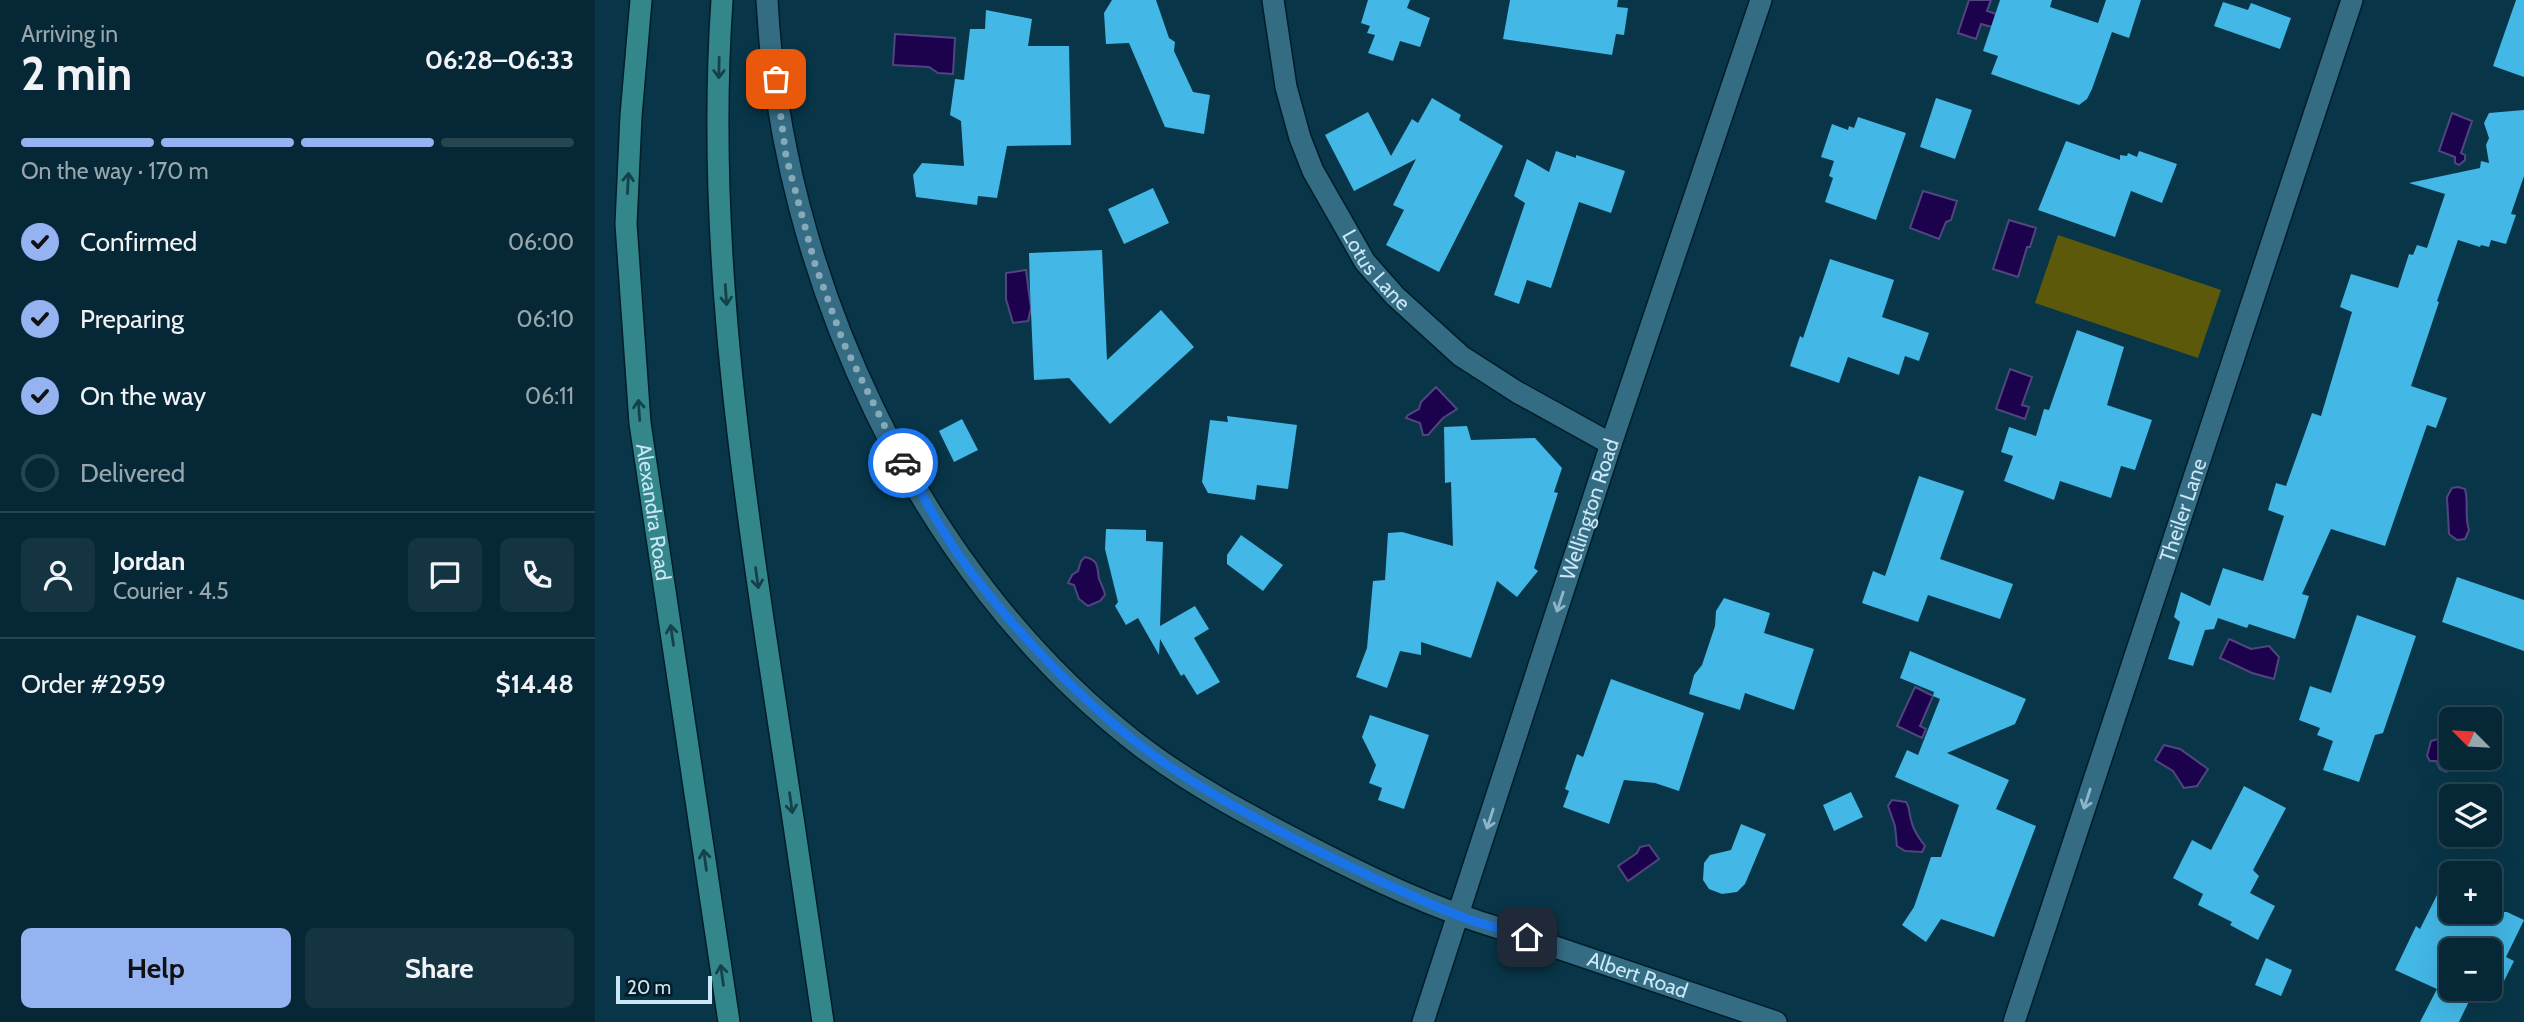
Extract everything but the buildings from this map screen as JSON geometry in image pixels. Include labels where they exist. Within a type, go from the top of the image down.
[{"type":"main road","name":"Alexandra Road","points":[[641,0],[631,116],[626,224],[640,423],[729,1022]]},
{"type":"main road","points":[[722,0],[718,189],[730,350],[747,511],[823,1022]]},
{"type":"street","points":[[767,0],[786,156],[815,264],[844,344],[898,453],[958,554],[1033,646],[1079,693],[1136,742],[1255,818],[1356,870],[1458,916]]},
{"type":"street","name":"Lotus Lane","points":[[1273,0],[1286,87],[1300,138],[1313,172],[1365,262],[1395,296],[1461,356],[1517,392],[1611,444]]},
{"type":"street","name":"Wellington Road","points":[[1423,1022],[1611,444],[1761,0]]},
{"type":"street","name":"Theiler Lane","points":[[2014,1022],[2351,0]]},
{"type":"street","name":"Albert Road","points":[[1458,916],[1776,1022]]},
{"type":"shaded area","points":[[1969,0],[1991,0],[1987,11],[1996,14],[1992,27],[1981,24],[1976,39],[1958,33]]},
{"type":"shaded area","points":[[895,34],[955,38],[953,74],[938,73],[929,67],[893,65]]},
{"type":"shaded area","points":[[2452,113],[2472,121],[2461,153],[2465,155],[2465,160],[2459,165],[2455,163],[2455,157],[2439,151]]},
{"type":"shaded area","points":[[1923,191],[1957,201],[1951,220],[1946,222],[1939,239],[1910,228]]},
{"type":"shaded area","points":[[2009,220],[2036,228],[2018,277],[1993,269]]},
{"type":"shaded area","points":[[2058,235],[2221,290],[2198,358],[2035,303]]},
{"type":"shaded area","points":[[1026,270],[1031,308],[1028,321],[1013,323],[1006,299],[1006,273]]},
{"type":"shaded area","points":[[2010,369],[2032,377],[2022,405],[2029,407],[2025,419],[1996,409]]},
{"type":"shaded area","points":[[1436,387],[1457,409],[1443,418],[1428,435],[1423,435],[1420,423],[1406,418],[1419,409],[1421,402]]},
{"type":"shaded area","points":[[2452,488],[2465,489],[2469,530],[2465,539],[2457,540],[2449,534],[2447,497]]},
{"type":"shaded area","points":[[1085,557],[1097,565],[1105,595],[1100,601],[1088,606],[1079,599],[1074,585],[1068,583]]},
{"type":"shaded area","points":[[2229,639],[2251,649],[2269,646],[2279,657],[2274,679],[2252,673],[2220,658]]},
{"type":"shaded area","points":[[1915,687],[1933,696],[1920,726],[1926,729],[1922,738],[1897,726]]},
{"type":"shaded area","points":[[2439,740],[2439,767],[2436,761],[2430,761],[2427,756],[2431,741]]},
{"type":"shaded area","points":[[2164,745],[2180,749],[2208,769],[2197,786],[2184,788],[2173,771],[2155,760]]},
{"type":"shaded area","points":[[1892,800],[1906,802],[1913,827],[1925,846],[1922,852],[1905,851],[1897,846],[1895,826],[1888,806]]},
{"type":"shaded area","points":[[1649,845],[1659,859],[1628,881],[1618,866],[1637,853],[1640,847]]},
{"type":"way so far","points":[[776,79],[786,156],[815,264],[844,344],[903,463]]},
{"type":"route","points":[[903,463],[958,554],[1033,646],[1079,693],[1136,742],[1255,818],[1356,870],[1458,916],[1527,937]]}]
